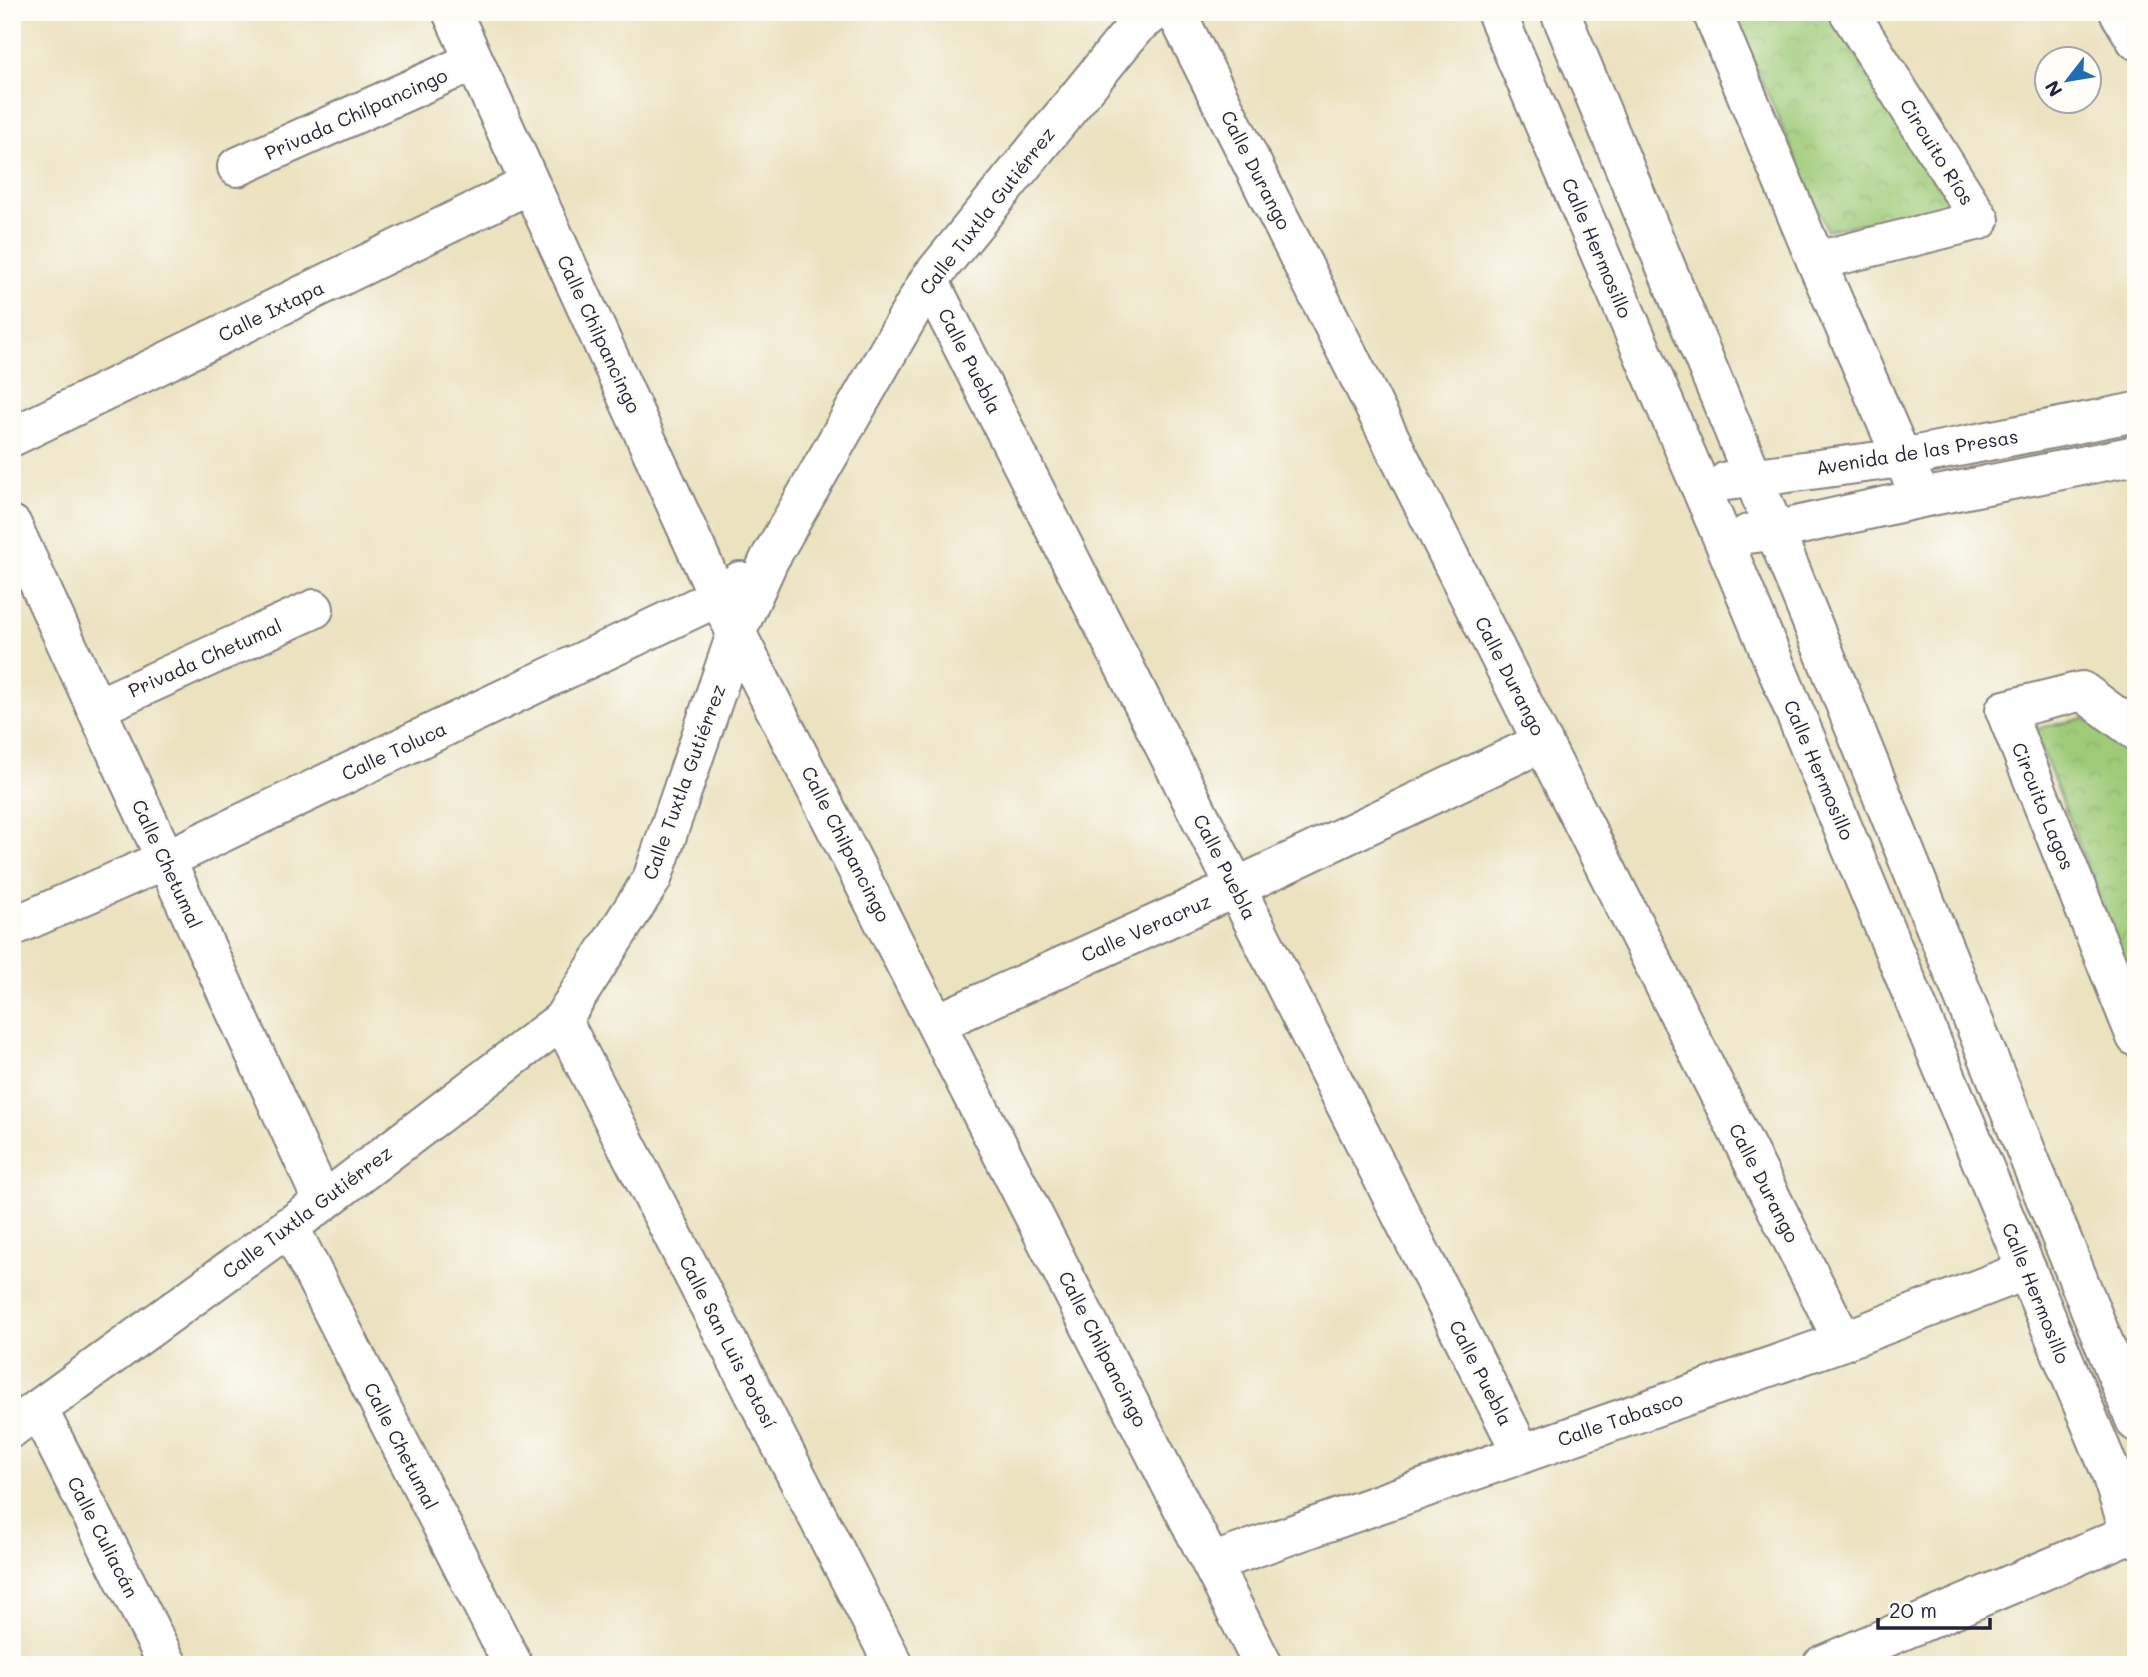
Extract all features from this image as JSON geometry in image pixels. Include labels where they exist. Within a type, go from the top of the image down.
[{"type":"street","name":"Calle Chilpancingo","points":[[452,12],[718,597],[1262,1665]]},
{"type":"street","name":"Calle Durango","points":[[1177,12],[1843,1340]]},
{"type":"street","name":"Calle Hermosillo","points":[[1496,12],[1722,537],[2109,1468],[2134,1534]]},
{"type":"street","points":[[1560,12],[1753,477],[2136,1422]]},
{"type":"street","points":[[1712,12],[1816,261],[1922,498]]},
{"type":"street","name":"Circuito Ríos","points":[[1816,261],[1980,220],[1849,12]]},
{"type":"street","points":[[2119,12],[2136,40]]},
{"type":"street","name":"Calle Tuxtla Gutiérrez","points":[[25,1419],[323,1202],[562,1020],[652,879],[737,631],[769,560],[929,280],[1140,17]]},
{"type":"street","name":"Privada Chilpancingo","points":[[237,167],[474,61]]},
{"type":"street","name":"Calle Ixtapa","points":[[12,437],[530,184]]},
{"type":"street","name":"Calle Puebla","points":[[929,280],[1521,1454]]},
{"type":"street","name":"Avenida de las Presas","points":[[1698,485],[1902,458],[2136,412]]},
{"type":"street","points":[[1722,537],[1773,531],[2136,455]]},
{"type":"street","name":"Calle Chetumal","points":[[12,525],[323,1202]]},
{"type":"street","name":"Calle Toluca","points":[[12,927],[165,859],[718,597],[769,560]]},
{"type":"street","name":"Privada Chetumal","points":[[96,708],[314,609]]},
{"type":"street","name":"Circuito Lagos","points":[[2136,731],[2082,691],[2005,710],[2136,1037]]},
{"type":"street","name":"Calle Veracruz","points":[[937,1023],[1235,888],[1543,742]]},
{"type":"street","name":"Calle San Luis Potosí","points":[[562,1020],[894,1665]]},
{"type":"street","name":"Calle Chetumal","points":[[289,1226],[513,1665]]},
{"type":"street","name":"Calle Tabasco","points":[[1211,1563],[1843,1340],[2027,1270]]},
{"type":"street","name":"Calle Culiacán","points":[[25,1419],[168,1665]]},
{"type":"street","points":[[1822,1665],[2134,1534]]},
{"type":"green space","points":[[1732,12],[1829,12],[1952,207],[1827,230]]},
{"type":"green space","points":[[2085,718],[2136,758],[2136,990],[2034,729]]}]
